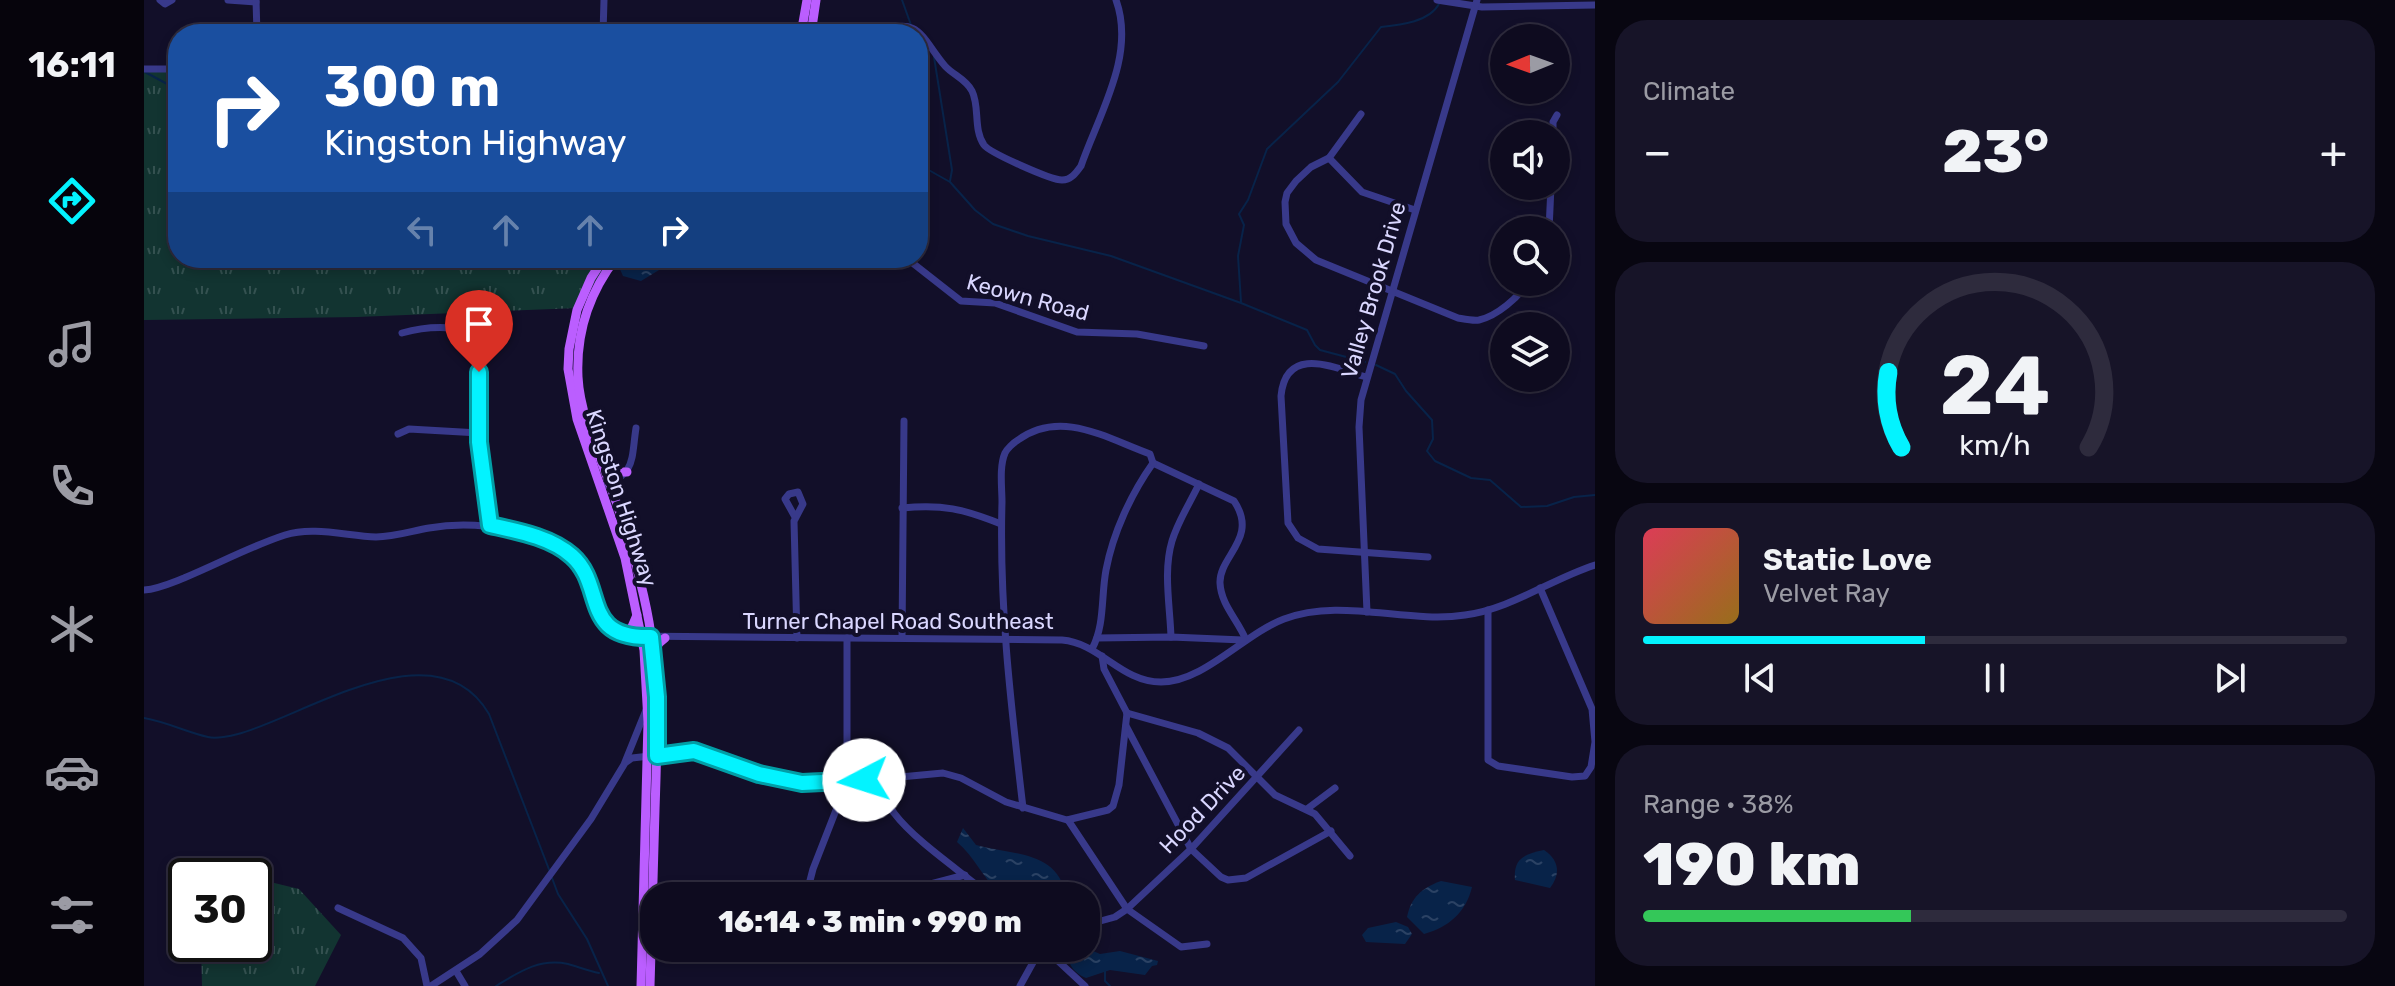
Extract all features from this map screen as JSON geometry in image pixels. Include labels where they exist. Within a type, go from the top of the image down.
[{"type":"main road","points":[[803,24],[807,0]]},
{"type":"main road","points":[[812,24],[816,0]]},
{"type":"main road","name":"Kingston Highway","points":[[598,268],[577,310],[568,360],[574,407],[606,485],[615,499],[636,561],[647,637],[647,704],[652,756]]},
{"type":"main road","name":"Kingston Highway","points":[[610,268],[590,301],[579,349],[578,381],[647,637]]},
{"type":"main road","points":[[603,466],[624,475],[615,499]]},
{"type":"main road","points":[[617,630],[625,632],[633,627],[638,611]]},
{"type":"main road","points":[[647,637],[654,656]]},
{"type":"main road","points":[[650,986],[654,656],[659,643],[665,638]]},
{"type":"main road","points":[[641,986],[652,756]]},
{"type":"street","points":[[160,0],[165,4],[172,0]]},
{"type":"street","points":[[228,0],[256,1],[257,24]]},
{"type":"street","points":[[603,24],[604,0]]},
{"type":"street","points":[[928,43],[946,66],[971,90],[980,135],[986,148],[1063,180],[1072,177],[1081,166],[1119,64],[1122,42],[1116,0]]},
{"type":"street","points":[[1437,0],[1595,5]]},
{"type":"street","name":"Valley Brook Drive","points":[[1364,612],[1359,414],[1366,377],[1476,3]]},
{"type":"street","points":[[144,69],[168,69]]},
{"type":"street","points":[[1361,114],[1329,158],[1311,167],[1287,193],[1286,224],[1296,243],[1316,260],[1458,318],[1479,320],[1515,296]]},
{"type":"street","points":[[1554,120],[1557,115]]},
{"type":"street","points":[[1329,158],[1362,192],[1415,210]]},
{"type":"street","name":"Keown Road","points":[[919,268],[961,301],[995,303],[1077,332],[1137,334],[1204,346]]},
{"type":"street","points":[[402,333],[429,328],[463,330],[477,337],[480,347],[479,433],[490,525]]},
{"type":"street","points":[[1366,377],[1312,362],[1298,366],[1285,380],[1281,396],[1286,511],[1291,528],[1302,542],[1324,550],[1428,557]]},
{"type":"street","points":[[902,638],[904,421]]},
{"type":"street","points":[[1023,808],[1003,639],[1002,467],[1005,453],[1015,442],[1043,427],[1060,424],[1081,428],[1150,454],[1153,463],[1234,501],[1239,508],[1240,539],[1220,581],[1228,611],[1246,640]]},
{"type":"street","points":[[606,485],[624,475],[632,460],[636,428]]},
{"type":"street","points":[[398,434],[409,429],[479,433]]},
{"type":"street","points":[[1092,649],[1097,638],[1112,547],[1131,499],[1153,463]]},
{"type":"street","points":[[1171,637],[1168,577],[1171,542],[1199,484]]},
{"type":"street","points":[[902,508],[951,507],[1001,524]]},
{"type":"street","points":[[795,517],[797,638]]},
{"type":"street","points":[[144,590],[172,582],[290,534],[343,532],[385,537],[446,525],[490,525],[544,540],[570,554],[583,571],[597,611],[617,630]]},
{"type":"street","name":"Turner Chapel Road Southeast","points":[[617,630],[665,638],[1068,640],[1092,649],[1135,677],[1152,682],[1171,681],[1194,673],[1269,625],[1296,615],[1320,611],[1449,617],[1488,610],[1595,565]]},
{"type":"street","points":[[1488,610],[1488,760],[1498,766],[1585,776],[1591,767],[1595,742],[1592,709],[1540,588]]},
{"type":"street","points":[[810,882],[847,782],[847,638]]},
{"type":"street","points":[[1097,638],[1246,640]]},
{"type":"street","points":[[625,763],[632,758],[694,751],[786,781],[847,782],[943,773],[956,775],[1006,802],[1068,820],[1108,810],[1113,806],[1119,785],[1127,713],[1104,669],[1102,656]]},
{"type":"street","points":[[338,908],[403,938],[418,953],[429,986],[456,971],[495,942],[517,920],[591,819],[625,763],[647,704]]},
{"type":"street","points":[[1127,713],[1188,730],[1228,748],[1275,795],[1307,809],[1331,831],[1350,856]]},
{"type":"street","points":[[1125,724],[1191,849],[1221,877],[1246,878],[1331,831]]},
{"type":"street","name":"Hood Drive","points":[[1127,909],[1191,849],[1299,730]]},
{"type":"street","points":[[881,777],[887,801],[894,813],[973,882]]},
{"type":"street","points":[[1307,809],[1335,788]]},
{"type":"street","points":[[1068,820],[1127,909],[1181,947],[1207,944]]},
{"type":"street","points":[[938,882],[965,875]]},
{"type":"street","points":[[1100,921],[1127,909]]},
{"type":"street","points":[[1020,986],[1034,962]]},
{"type":"street","points":[[1058,962],[1085,986]]},
{"type":"street","points":[[456,971],[465,986]]},
{"type":"green space","points":[[144,70],[168,70],[168,268],[604,268],[578,308],[357,317],[144,320]]},
{"type":"green space","points":[[272,882],[299,889],[341,935],[315,986],[202,986],[201,962],[272,962]]},
{"type":"water","points":[[619,268],[661,268],[641,281],[623,276]]},
{"type":"water","points":[[963,828],[976,845],[1018,853],[1043,862],[1061,882],[989,882],[957,842]]},
{"type":"water","points":[[1544,850],[1553,858],[1557,868],[1550,888],[1515,880],[1518,862],[1531,853]]},
{"type":"water","points":[[1441,881],[1472,887],[1455,917],[1424,934],[1407,917],[1409,910],[1418,894]]},
{"type":"water","points":[[1396,922],[1408,927],[1412,934],[1405,944],[1366,942],[1362,935],[1368,928]]},
{"type":"water","points":[[1120,951],[1158,961],[1145,975],[1110,970],[1086,978],[1070,962],[1100,962],[1100,954]]},
{"type":"waterway","points":[[902,0],[911,24]]},
{"type":"waterway","points":[[1241,302],[1238,256],[1244,225],[1239,214],[1248,200],[1267,149],[1338,82],[1381,27],[1421,19],[1439,4]]},
{"type":"waterway","points":[[934,57],[952,170],[950,181]]},
{"type":"waterway","points":[[145,72],[168,84]]},
{"type":"waterway","points":[[928,170],[950,182],[975,210],[993,224],[1028,236],[1111,256],[1241,303],[1307,330],[1320,350],[1365,362]]},
{"type":"waterway","points":[[1376,365],[1395,374],[1432,420],[1433,439],[1427,451],[1435,461],[1471,478],[1490,480],[1521,507],[1547,506],[1574,497],[1595,495]]},
{"type":"waterway","points":[[144,718],[208,737],[223,737],[266,724],[369,684],[404,676],[437,677],[466,688],[489,714],[550,872]]},
{"type":"waterway","points":[[552,878],[558,894],[587,939],[608,986]]},
{"type":"waterway","points":[[496,986],[530,968],[548,963],[568,964],[599,973]]},
{"type":"waterway","points":[[1105,971],[1105,981],[1110,986]]},
{"type":"route","points":[[479,372],[479,442],[490,525],[544,540],[570,554],[579,563],[597,611],[605,621],[625,634],[651,637],[657,697],[657,756],[694,751],[759,774],[802,783],[864,780]]}]
